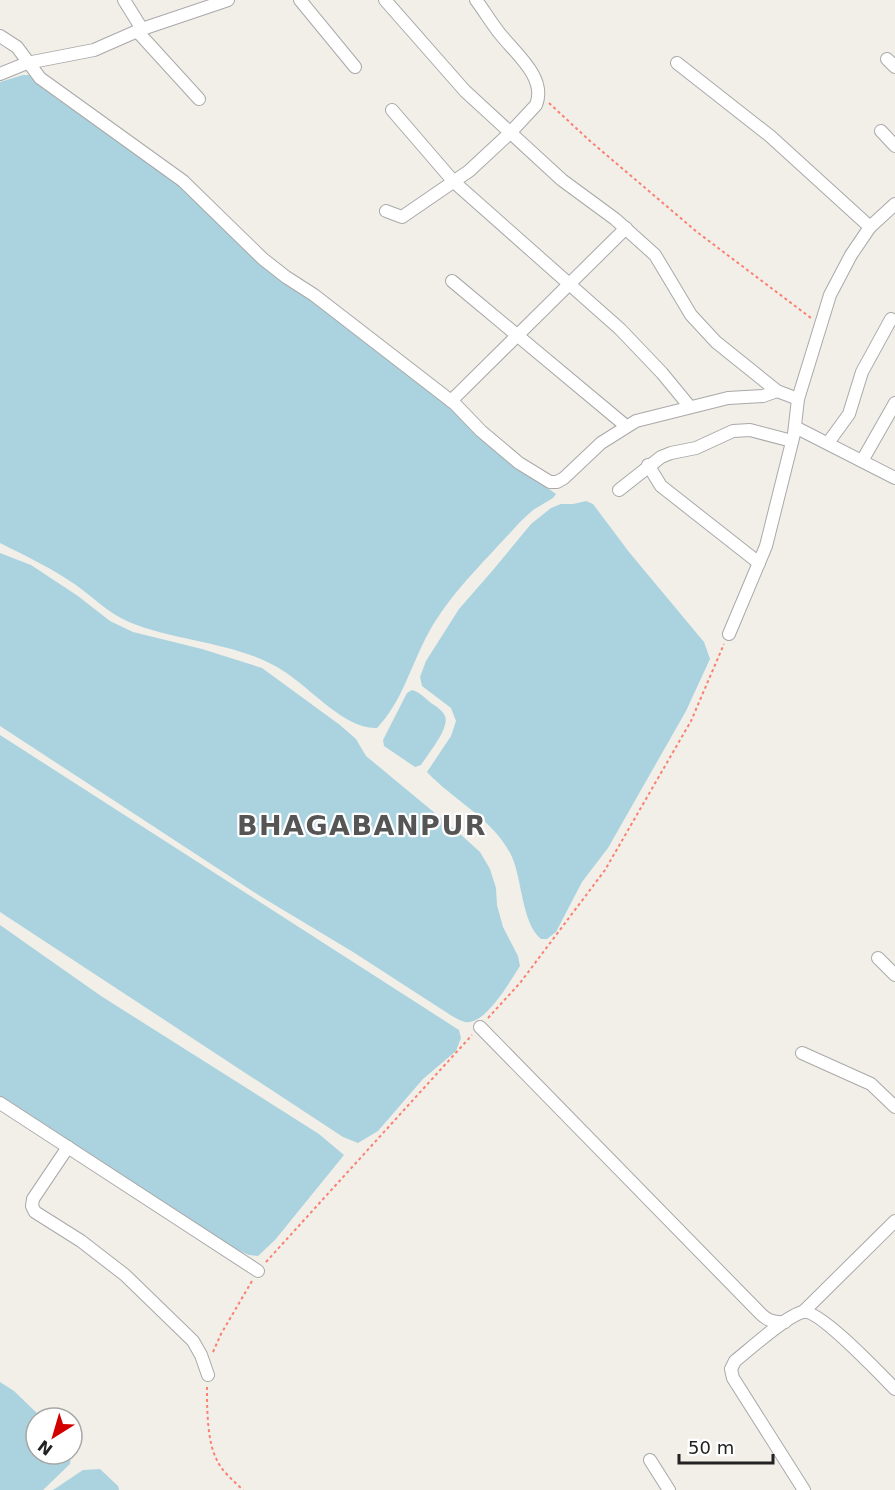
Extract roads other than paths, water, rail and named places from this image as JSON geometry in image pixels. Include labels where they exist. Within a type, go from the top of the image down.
[{"type":"street","points":[[124,0],[139,30],[199,99]]},
{"type":"street","points":[[0,74],[27,63],[94,50],[139,30],[228,0]]},
{"type":"street","points":[[300,0],[355,68]]},
{"type":"street","points":[[385,0],[465,91],[562,180],[626,228],[655,255],[681,300],[716,342],[777,391],[798,399]]},
{"type":"street","points":[[386,211],[402,217],[407,215],[454,182],[510,133],[536,105],[538,93],[533,74],[476,0]]},
{"type":"street","points":[[0,36],[17,47],[40,78],[183,181],[274,268],[314,295],[451,401],[481,431],[519,463],[550,482],[557,482],[564,478],[601,443],[626,426],[645,418],[728,398],[763,396],[777,391]]},
{"type":"street","points":[[677,63],[770,136],[870,227]]},
{"type":"street","points":[[392,110],[454,182],[620,329],[662,373],[690,407]]},
{"type":"street","points":[[881,131],[895,146]]},
{"type":"street","points":[[729,633],[759,563],[792,441],[798,399],[830,295],[851,255],[870,227],[895,204]]},
{"type":"street","points":[[451,401],[626,228]]},
{"type":"street","points":[[453,281],[626,426]]},
{"type":"street","points":[[828,443],[849,414],[862,372],[891,319]]},
{"type":"street","points":[[862,461],[895,403]]},
{"type":"street","points":[[795,428],[895,478]]},
{"type":"street","points":[[619,490],[648,465],[671,453],[696,448],[733,431],[741,429],[792,441]]},
{"type":"street","points":[[648,465],[656,480],[670,494],[759,563]]},
{"type":"street","points":[[879,958],[895,975]]},
{"type":"street","points":[[480,1027],[766,1319],[776,1323],[785,1322]]},
{"type":"street","points":[[802,1053],[871,1084],[895,1107]]},
{"type":"street","points":[[0,1103],[258,1271]]},
{"type":"street","points":[[68,1148],[33,1199],[32,1206],[35,1212],[96,1252],[142,1291],[193,1341],[208,1375]]},
{"type":"street","points":[[804,1490],[731,1370],[735,1361],[785,1322],[803,1312],[895,1221]]},
{"type":"street","points":[[803,1312],[811,1313],[826,1322],[895,1389]]},
{"type":"street","points":[[650,1460],[669,1490]]},
{"type":"water","points":[[23,75],[32,75],[56,98],[170,176],[374,349],[415,377],[527,473],[556,494],[520,522],[448,603],[429,632],[394,706],[377,728],[365,727],[341,715],[295,679],[267,662],[228,648],[148,629],[129,622],[108,610],[67,579],[0,543],[0,82]]},
{"type":"water","points":[[586,501],[593,504],[629,552],[704,642],[710,659],[686,711],[608,848],[582,882],[556,932],[547,939],[541,939],[530,923],[515,866],[505,844],[485,821],[427,772],[451,736],[456,721],[451,708],[422,686],[420,677],[426,661],[459,609],[531,524],[551,508],[561,504]]},
{"type":"water","points":[[0,553],[31,565],[78,596],[110,621],[133,632],[202,649],[262,668],[340,725],[356,739],[366,756],[480,852],[490,869],[503,927],[518,956],[520,966],[489,1010],[473,1021],[465,1022],[452,1016],[353,952],[260,896],[0,726]]},
{"type":"water","points":[[412,690],[441,710],[446,721],[433,748],[421,765],[415,767],[384,746],[383,740],[407,693]]},
{"type":"water","points":[[0,735],[459,1030],[461,1038],[456,1051],[423,1079],[378,1131],[358,1143],[343,1137],[0,912]]},
{"type":"water","points":[[0,925],[101,996],[319,1134],[344,1155],[275,1240],[258,1256],[249,1255],[231,1247],[0,1099]]},
{"type":"water","points":[[0,1382],[14,1391],[30,1406],[24,1406],[24,1466],[68,1466],[43,1490],[0,1490]]},
{"type":"water","points":[[100,1469],[118,1486],[119,1490],[53,1490],[83,1470]]},
{"type":"district","name":"BHAGABANPUR","points":[[362,825]]}]
